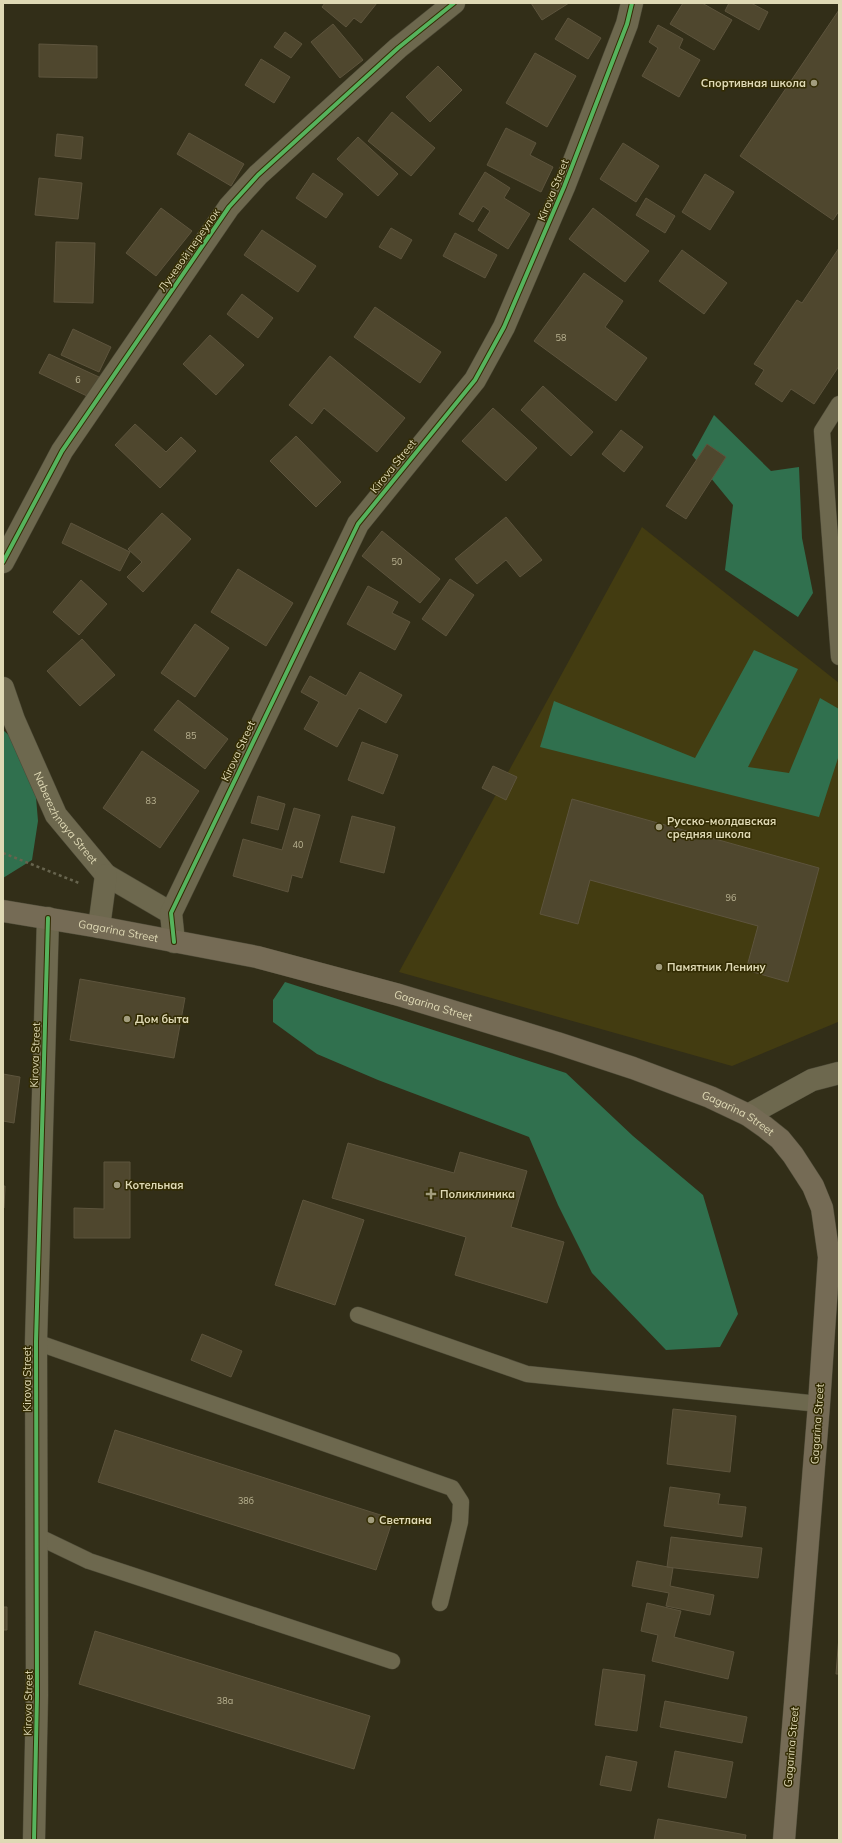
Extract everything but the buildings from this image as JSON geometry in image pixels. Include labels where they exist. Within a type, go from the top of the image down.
[{"type":"main road","name":"Gagarina Street","points":[[3,911],[99,927],[257,957],[399,995],[633,1068],[710,1097],[748,1115],[780,1139],[793,1155],[813,1186],[822,1208],[828,1257],[819,1404],[784,1840]]},
{"type":"street","name":"Лучевой переулок","points":[[3,562],[62,451],[229,207],[258,176],[398,48],[454,3]]},
{"type":"street","name":"Kirova Street","points":[[171,913],[358,524],[475,380],[504,327],[564,187],[627,24],[632,3]]},
{"type":"street","name":"Naberezhnaya Street","points":[[3,688],[14,720],[56,815],[104,884],[171,913]]},
{"type":"street","points":[[99,927],[104,884]]},
{"type":"street","points":[[171,913],[174,942]]},
{"type":"street","name":"Kirova Street","points":[[34,1840],[37,1695],[36,1342],[48,918]]},
{"type":"street","points":[[748,1115],[812,1080],[839,1073]]},
{"type":"lane","points":[[839,404],[822,431],[839,658]]},
{"type":"lane","points":[[358,1314],[527,1374],[819,1404]]},
{"type":"lane","points":[[36,1342],[452,1488],[461,1502],[460,1522],[440,1603]]},
{"type":"lane","points":[[37,1536],[89,1561],[392,1661]]},
{"type":"path","points":[[3,853],[104,884]]},
{"type":"shaded area","name":"Русско-молдавская средняя школа","points":[[642,527],[839,683],[838,1022],[732,1066],[399,972]]},
{"type":"green space","points":[[714,415],[771,471],[799,467],[802,538],[813,593],[798,617],[725,570],[733,505],[692,455]]},
{"type":"green space","points":[[754,650],[798,669],[748,767],[789,773],[820,698],[839,709],[839,755],[819,817],[540,747],[554,701],[695,758]]},
{"type":"green space","points":[[3,730],[12,738],[35,785],[38,821],[32,860],[3,878]]},
{"type":"green space","points":[[285,982],[566,1073],[633,1136],[703,1195],[738,1314],[720,1347],[666,1350],[592,1273],[558,1205],[529,1137],[378,1080],[317,1054],[273,1022],[273,1000]]},
{"type":"cycle path","points":[[3,562],[62,451],[229,207],[258,175],[398,48],[454,3]]},
{"type":"cycle path","points":[[174,942],[171,913],[358,524],[475,380],[504,327],[564,187],[627,24],[632,3]]},
{"type":"cycle path","points":[[34,1840],[37,1695],[36,1342],[48,918]]},
{"type":"place","name":"Спортивная школа","points":[[814,83]]},
{"type":"place","name":"Русско-молдавская средняя школа","points":[[659,827]]},
{"type":"place","name":"Памятник Ленину","points":[[659,967]]},
{"type":"place","name":"Дом быта","points":[[127,1019]]},
{"type":"place","name":"Котельная","points":[[117,1185]]},
{"type":"place","name":"Поликлиника","points":[[431,1194]]},
{"type":"place","name":"Светлана","points":[[371,1520]]}]
